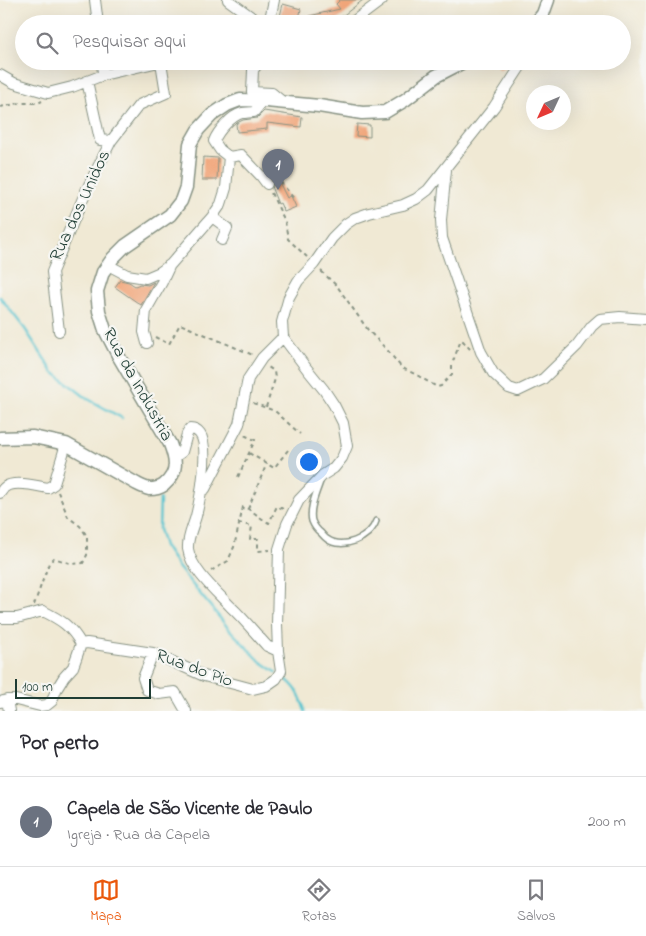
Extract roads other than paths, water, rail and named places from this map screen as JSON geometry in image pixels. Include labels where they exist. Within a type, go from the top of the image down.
[{"type":"street","points":[[95,0],[97,15]]},
{"type":"street","points":[[228,0],[249,15]]},
{"type":"street","points":[[271,15],[274,0]]},
{"type":"street","points":[[362,15],[382,0]]},
{"type":"street","points":[[542,15],[548,0]]},
{"type":"street","points":[[103,70],[103,75]]},
{"type":"street","points":[[0,75],[14,83],[48,92],[72,87],[103,75],[126,70]]},
{"type":"street","name":"Rua dos Unidos","points":[[59,332],[52,272],[86,191],[111,141],[138,105],[166,93],[163,70]]},
{"type":"street","points":[[253,70],[252,92],[272,93],[284,103]]},
{"type":"street","name":"Rua da Indústria","points":[[66,444],[149,489],[161,488],[171,479],[175,468],[175,457],[170,444],[104,330],[99,311],[97,290],[103,272],[113,258],[125,246],[170,215],[181,201],[186,187],[190,144],[198,130],[212,115],[240,100],[319,106],[362,113],[384,112],[405,100],[436,76],[448,70]]},
{"type":"street","points":[[200,498],[239,424],[248,379],[260,361],[283,337],[282,322],[289,297],[298,281],[314,264],[332,238],[346,224],[355,218],[369,213],[403,206],[428,190],[494,107],[518,70]]},
{"type":"street","name":"Rua dos Unidos","points":[[88,82],[100,140],[111,141]]},
{"type":"street","points":[[230,158],[220,150],[214,141],[217,133],[240,114],[254,112],[260,101]]},
{"type":"street","points":[[230,158],[241,155],[264,180]]},
{"type":"street","points":[[108,265],[127,275],[146,278],[160,272],[171,264],[221,204],[226,188],[230,158]]},
{"type":"street","points":[[446,169],[441,220],[442,238],[481,352],[493,372],[509,388],[518,391],[543,380],[577,346],[592,326],[600,319],[620,317],[646,319]]},
{"type":"street","points":[[212,217],[227,228],[222,240]]},
{"type":"street","points":[[147,343],[144,332],[146,310],[171,264]]},
{"type":"street","name":"Rua do Pio","points":[[81,644],[87,643],[152,653],[204,676],[253,689],[266,686],[276,679],[281,671],[278,651],[277,596],[279,549],[287,524],[299,500],[323,475],[334,468],[342,458],[347,446],[343,423],[324,390],[283,337]]},
{"type":"street","points":[[175,457],[182,452],[190,429],[201,434],[204,444],[204,475],[188,549],[194,564],[202,575],[267,646],[278,651]]},
{"type":"street","points":[[0,438],[33,437],[66,444],[54,484],[48,488],[29,484],[12,484],[4,487],[0,493]]},
{"type":"street","points":[[0,618],[17,618],[43,611],[61,620],[75,633],[81,644],[72,667],[60,683],[52,701],[47,705],[40,706],[16,700],[3,701],[9,711]]},
{"type":"street","points":[[152,653],[143,678],[146,690],[159,694],[175,692],[186,711]]},
{"type":"lane","points":[[323,475],[313,506],[312,520],[316,528],[327,540],[349,543],[365,536],[376,522]]},
{"type":"waterway","points":[[0,297],[25,329],[53,372],[88,399],[122,418]]},
{"type":"waterway","points":[[160,499],[159,529],[164,546],[178,567],[229,629],[260,661],[276,672]]},
{"type":"waterway","points":[[283,677],[292,684],[305,711]]},
{"type":"place","name":"Capela de São Vicente de Paulo","points":[[278,190]]}]
